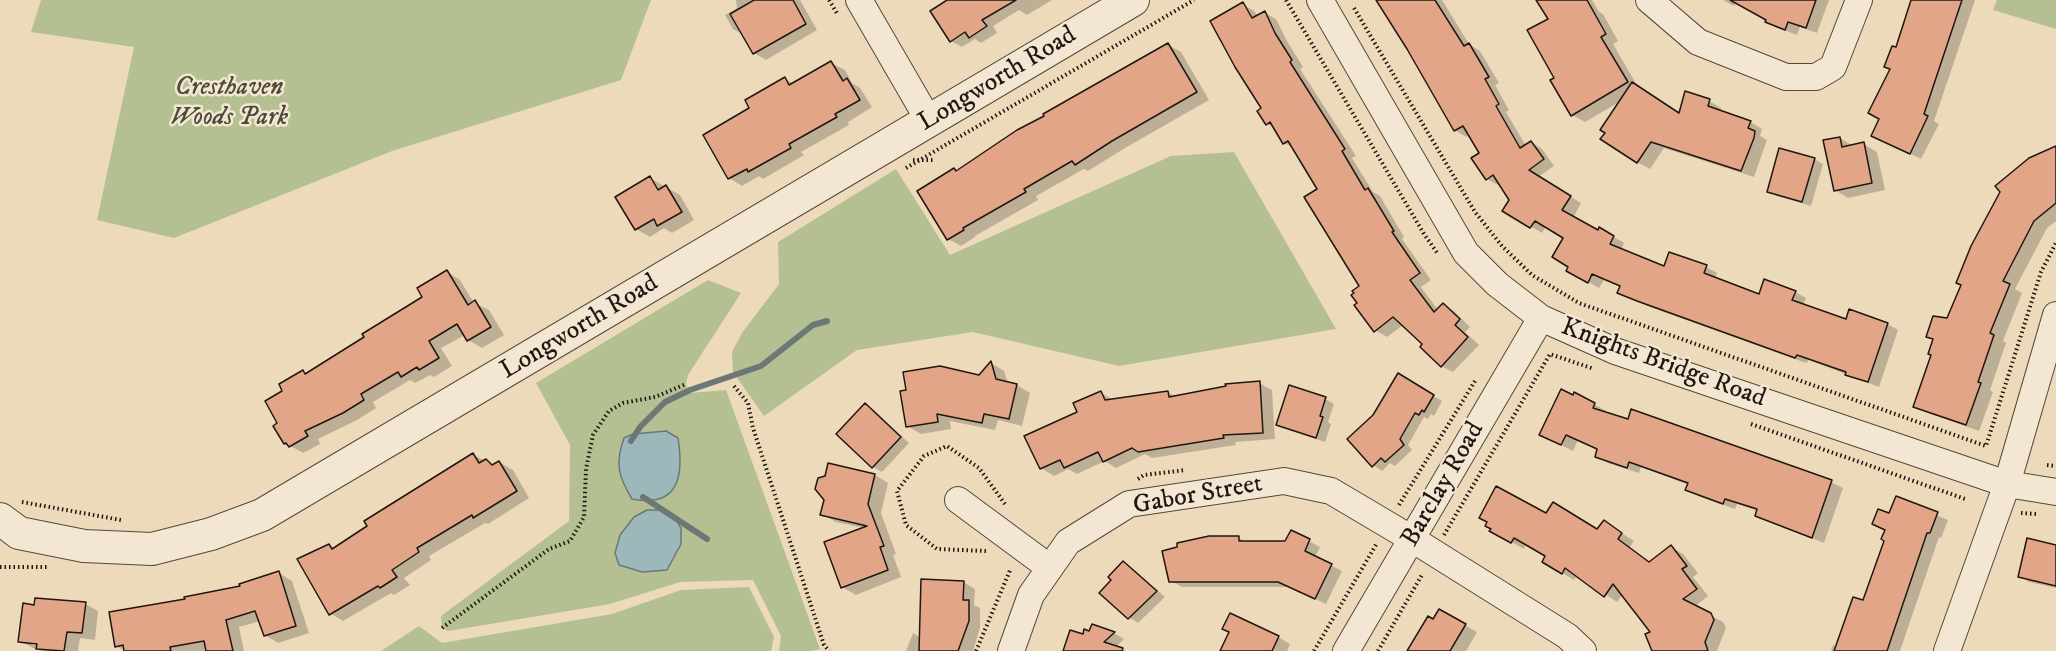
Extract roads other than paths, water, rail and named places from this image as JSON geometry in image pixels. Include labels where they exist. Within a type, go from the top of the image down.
[{"type":"street","points":[[860,0],[929,122]]},
{"type":"street","name":"Longworth Road","points":[[0,519],[19,533],[73,544],[152,549],[211,534],[262,515],[1133,0]]},
{"type":"street","name":"Knights Bridge Road","points":[[1320,0],[1466,253],[1497,284],[1541,318],[1615,351],[2007,484],[2056,492]]},
{"type":"street","points":[[1649,0],[1698,42],[1786,78],[1816,77],[1833,67],[1859,0]]},
{"type":"street","points":[[1947,651],[2007,484],[2056,315]]},
{"type":"street","name":"Barclay Road","points":[[1346,651],[1541,318]]},
{"type":"street","name":"Gabor Street","points":[[1011,651],[1031,595],[1068,542],[1130,504],[1284,482],[1331,491],[1434,552],[1567,636],[1583,651]]},
{"type":"street","points":[[957,500],[1050,568]]},
{"type":"water","points":[[666,431],[678,438],[680,465],[675,486],[669,494],[660,499],[648,501],[632,499],[619,469],[619,455],[624,438],[633,434]]},
{"type":"water","points":[[647,510],[664,510],[675,518],[681,528],[681,544],[667,570],[642,572],[619,565],[615,553],[620,535],[634,517]]},
{"type":"waterway","points":[[631,441],[640,427],[665,402],[690,390],[761,366],[813,325],[827,321]]},
{"type":"waterway","points":[[643,497],[707,539]]},
{"type":"park label","name":"Cresthaven Woods Park","points":[[229,104]]}]
